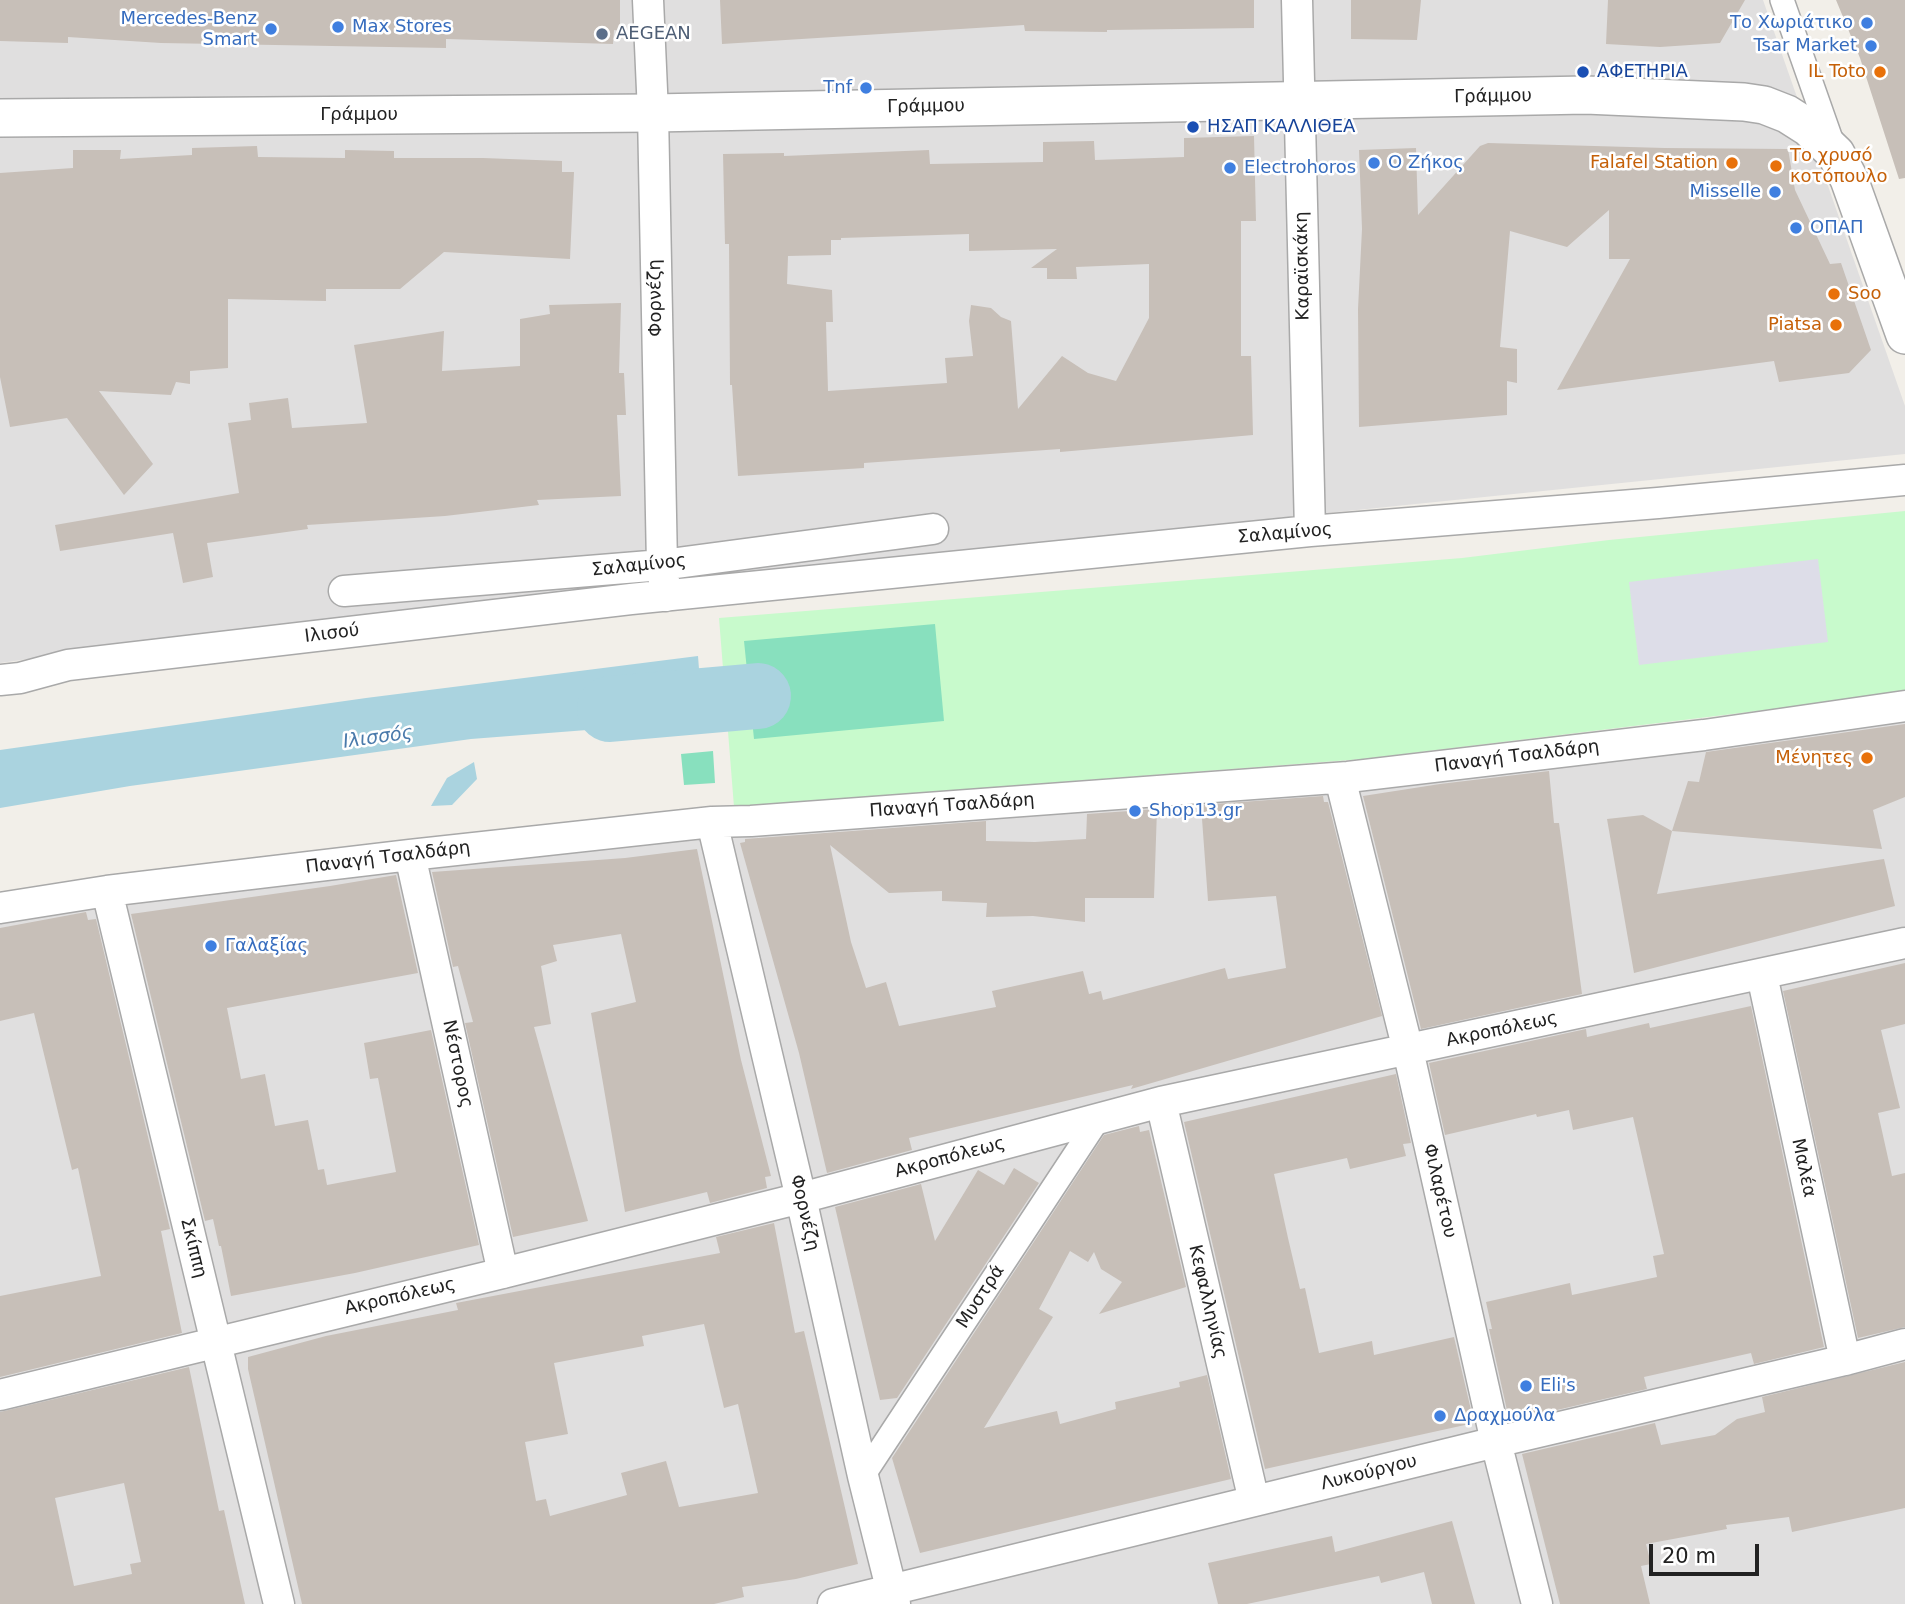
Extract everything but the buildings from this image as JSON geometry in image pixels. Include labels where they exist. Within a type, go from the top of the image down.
[{"type":"street","name":"Φορνέζη","points":[[648,0],[653,113],[662,565],[666,596]]},
{"type":"street","name":"Καραϊσκάκη","points":[[1297,0],[1310,531]]},
{"type":"street","points":[[1782,0],[1836,154],[1899,299],[1905,335]]},
{"type":"street","name":"Γράμμου","points":[[0,118],[653,113],[1586,95],[1744,102],[1764,106],[1787,114],[1809,128],[1836,154]]},
{"type":"street","name":"Σαλαμίνος","points":[[666,596],[1310,531],[1905,480]]},
{"type":"street","name":"Σαλαμίνος","points":[[344,591],[662,565],[933,529]]},
{"type":"street","name":"Ιλισού","points":[[0,680],[20,678],[68,665],[666,596]]},
{"type":"street","name":"Παναγή Τσαλδάρη","points":[[0,908],[107,891],[712,822],[1340,778],[1703,736],[1905,706]]},
{"type":"street","name":"Φιλαρέτου","points":[[1340,778],[1408,1050],[1496,1441],[1537,1604]]},
{"type":"street","name":"Φορνέζη","points":[[712,822],[893,1597]]},
{"type":"street","name":"Νέστορος","points":[[410,855],[503,1273]]},
{"type":"street","name":"Σκίππη","points":[[107,891],[279,1604]]},
{"type":"street","name":"Ακροπόλεως","points":[[0,1395],[801,1198],[1161,1102],[1905,943]]},
{"type":"street","name":"Μαλέα","points":[[1762,975],[1845,1360]]},
{"type":"street","name":"Κεφαλληνίας","points":[[1161,1102],[1254,1501]]},
{"type":"street","name":"Μυστρά","points":[[863,1476],[1099,1118]]},
{"type":"street","name":"Λυκούργου","points":[[833,1604],[893,1597],[1254,1501],[1905,1344]]},
{"type":"shaded area","points":[[0,0],[1763,0],[1905,406],[1905,454],[731,574],[0,663]]},
{"type":"shaded area","points":[[1818,559],[1828,642],[1639,665],[1629,582]]},
{"type":"shaded area","points":[[1905,698],[1905,1604],[290,1604],[117,899],[402,863],[1340,772]]},
{"type":"shaded area","points":[[101,901],[270,1604],[0,1604],[0,916]]},
{"type":"green space","points":[[1905,511],[1905,693],[1363,759],[734,807],[719,618],[1462,558],[1609,540]]},
{"type":"green space","points":[[935,624],[944,721],[754,739],[744,641]]},
{"type":"green space","points":[[713,751],[715,783],[684,785],[681,754]]},
{"type":"water","points":[[698,656],[703,721],[471,739],[130,786],[0,808],[0,750],[366,698]]},
{"type":"water","points":[[474,762],[477,779],[452,805],[431,806],[447,778]]},
{"type":"waterway","name":"Ιλισσός","points":[[610,709],[758,696]]},
{"type":"place","name":"Το Χωριάτικο","points":[[1867,23]]},
{"type":"place","name":"Max Stores","points":[[338,27]]},
{"type":"place","name":"Mercedes-Benz Smart","points":[[271,29]]},
{"type":"place","name":"AEGEAN","points":[[602,34]]},
{"type":"place","name":"Tsar Market","points":[[1871,46]]},
{"type":"place","name":"ΑΦΕΤΗΡΙΑ","points":[[1583,72]]},
{"type":"place","name":"IL Toto","points":[[1880,72]]},
{"type":"place","name":"Tnf","points":[[866,88]]},
{"type":"place","name":"ΗΣΑΠ ΚΑΛΛΙΘΕΑ","points":[[1193,127]]},
{"type":"place","name":"Ο Ζήκος","points":[[1374,163]]},
{"type":"place","name":"Falafel Station","points":[[1732,163]]},
{"type":"place","name":"Το χρυσό κοτόπουλο","points":[[1776,166]]},
{"type":"place","name":"Electrohoros","points":[[1230,168]]},
{"type":"place","name":"Misselle","points":[[1775,192]]},
{"type":"place","name":"ΟΠΑΠ","points":[[1796,228]]},
{"type":"place","name":"Soo","points":[[1834,294]]},
{"type":"place","name":"Piatsa","points":[[1836,325]]},
{"type":"place","name":"Μένητες","points":[[1867,758]]},
{"type":"place","name":"Shop13.gr","points":[[1135,811]]},
{"type":"place","name":"Γαλαξίας","points":[[211,946]]},
{"type":"place","name":"Eli's","points":[[1526,1386]]},
{"type":"place","name":"Δραχμούλα","points":[[1440,1416]]}]
